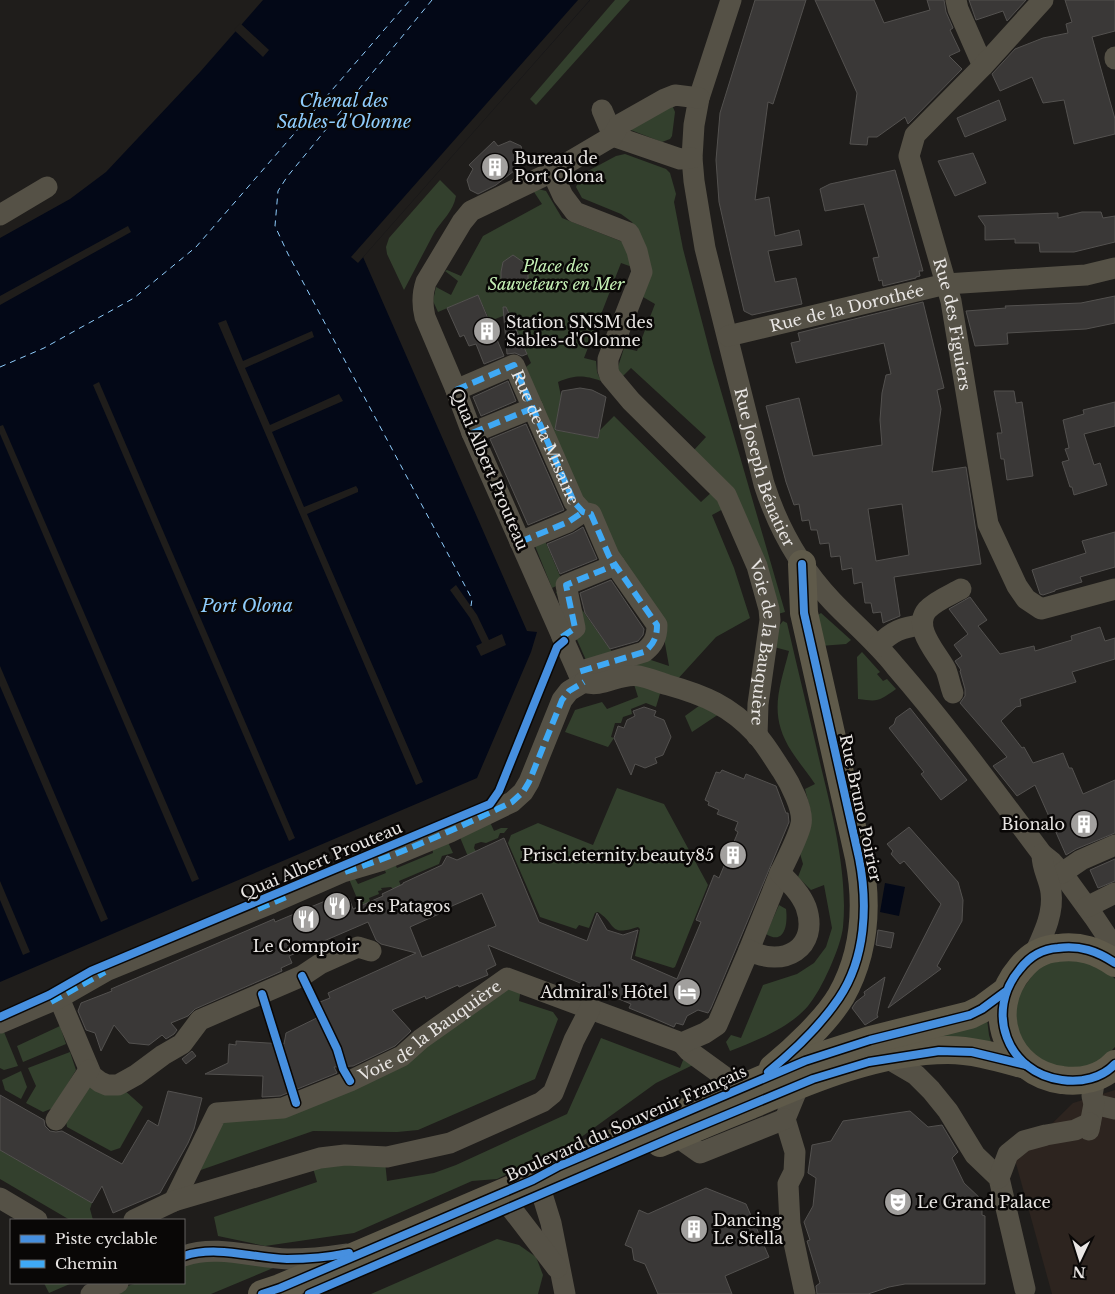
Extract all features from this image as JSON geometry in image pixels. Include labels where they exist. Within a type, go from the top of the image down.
[{"type":"main road","name":"Rue Bruno Poirier","points":[[748,1085],[790,1054],[826,1016],[840,996],[851,974],[857,956],[864,917],[864,882],[860,858],[804,613],[802,564]]},
{"type":"main road","points":[[1109,1069],[1071,1082],[1050,1079],[1018,1058],[1009,1044],[1003,1027],[1002,1009],[1005,992],[1013,977],[1034,955],[1053,948],[1069,946],[1086,948],[1101,954],[1115,963]]},
{"type":"main road","name":"Boulevard du Souvenir Français","points":[[262,1294],[532,1180],[568,1162],[805,1061],[862,1042],[970,1015],[982,1009],[1005,992]]},
{"type":"main road","name":"Boulevard du Souvenir Français","points":[[310,1294],[676,1136],[799,1085],[869,1062],[927,1051],[960,1051],[997,1057],[1026,1065]]},
{"type":"street","name":"Rue Joseph Bénatier","points":[[731,0],[699,98],[694,125],[692,158],[705,248],[769,500],[788,541],[802,564],[867,643],[992,786],[1042,854],[1062,873],[1106,935],[1115,963]]},
{"type":"street","points":[[956,0],[958,10],[983,66]]},
{"type":"street","name":"Rue des Figuiers","points":[[1043,0],[983,66],[916,135],[909,156],[951,301],[988,524],[1016,586],[1026,599],[1040,609],[1115,589]]},
{"type":"street","points":[[552,172],[613,136],[619,125],[665,99],[675,95],[699,98]]},
{"type":"street","points":[[602,110],[613,136],[680,159],[692,158]]},
{"type":"street","name":"Quai Albert Prouteau","points":[[0,1023],[59,998],[108,970],[343,872],[376,862],[450,832],[512,802],[523,792],[529,782],[562,700],[581,677],[472,433],[425,317],[423,296],[426,282],[471,210],[552,172]]},
{"type":"street","name":"Voie de la Bauquière","points":[[552,172],[563,196],[575,212],[629,233],[637,251],[642,272],[608,359],[610,376],[651,422],[726,495],[757,566],[769,609],[770,620],[758,704],[757,736],[789,780],[796,795],[802,823],[749,950]]},
{"type":"street","points":[[0,215],[47,187]]},
{"type":"street","name":"Rue de la Dorothée","points":[[728,336],[946,284],[1086,275],[1115,268]]},
{"type":"street","name":"Rue de la Misaine","points":[[456,390],[514,365],[574,502],[582,512],[591,514],[609,556],[654,618],[657,625],[657,636],[651,646],[644,652],[581,677]]},
{"type":"street","points":[[472,433],[533,408]]},
{"type":"street","points":[[520,542],[568,522],[582,512]]},
{"type":"street","points":[[562,637],[575,628],[566,585],[615,565]]},
{"type":"street","points":[[953,693],[948,676],[924,633],[922,625],[927,611],[933,605],[961,589]]},
{"type":"street","points":[[867,643],[901,628],[922,625]]},
{"type":"street","points":[[581,677],[590,684],[633,675],[694,692],[732,712],[757,736]]},
{"type":"street","points":[[1062,873],[1081,860],[1115,845]]},
{"type":"street","name":"Rue Joseph Bénatier","points":[[1034,955],[1049,916],[1051,902],[1051,892],[1042,866],[1042,854]]},
{"type":"street","points":[[748,1085],[689,1051],[682,1043],[705,1033],[717,1025],[749,950],[758,955],[771,958],[784,956],[791,954],[800,947],[808,936],[809,922],[806,908],[798,894],[780,873]]},
{"type":"street","points":[[1087,908],[1115,893]]},
{"type":"street","points":[[59,998],[92,1076],[100,1082],[112,1086],[118,1085],[136,1075],[182,1044],[200,1020],[302,976],[320,964],[358,947],[371,951]]},
{"type":"street","name":"Voie de la Bauquière","points":[[174,1201],[217,1113],[283,1108],[350,1081],[402,1056],[421,1039],[507,978],[682,1043]]},
{"type":"street","points":[[136,1219],[174,1201],[320,1158],[345,1155],[387,1157],[450,1143],[542,1102],[553,1093],[574,1040],[590,1009]]},
{"type":"street","points":[[887,1058],[916,1076],[932,1090],[948,1111],[975,1155],[999,1178],[1025,1289]]},
{"type":"street","points":[[1091,1119],[1092,1096],[1109,1069]]},
{"type":"street","points":[[56,1120],[89,1070]]},
{"type":"street","points":[[799,1085],[784,1119],[796,1152],[794,1172],[788,1184],[790,1224],[805,1294]]},
{"type":"street","points":[[999,1178],[1008,1154],[1024,1141],[1075,1130],[1091,1119],[1115,1109]]},
{"type":"street","points":[[676,1136],[700,1153],[784,1119]]},
{"type":"street","points":[[542,1194],[551,1223],[565,1294]]},
{"type":"street","points":[[0,1198],[35,1219]]},
{"type":"street","points":[[511,1208],[559,1270]]},
{"type":"street","points":[[185,1256],[197,1251],[210,1251],[288,1259],[334,1256],[366,1251]]},
{"type":"street","points":[[90,1294],[115,1284]]},
{"type":"shaded area","points":[[1115,1090],[1115,1294],[1052,1294],[1015,1160],[1073,1103]]},
{"type":"green space","points":[[615,0],[630,0],[536,105],[530,99]]},
{"type":"green space","points":[[672,105],[675,112],[670,139],[662,142],[628,129]]},
{"type":"green space","points":[[625,154],[666,169],[670,173],[676,194],[674,202],[683,249],[712,360],[785,612],[778,614],[694,450],[706,437],[631,368],[623,376],[617,370],[624,348],[637,351],[655,304],[643,297],[638,234],[632,222],[621,214],[582,198],[576,187],[580,178],[583,181],[590,175],[588,171],[616,156]]},
{"type":"green space","points":[[440,180],[456,196],[455,202],[434,233],[404,290],[387,254],[386,247],[389,238]]},
{"type":"green space","name":"Place des Sauveteurs en Mer","points":[[538,189],[546,191],[562,218],[623,242],[635,268],[621,263],[584,358],[596,361],[597,372],[601,381],[580,377],[558,382],[561,396],[555,430],[598,438],[600,430],[614,416],[701,502],[713,491],[725,508],[712,515],[734,568],[750,618],[716,637],[675,682],[628,669],[648,659],[669,666],[661,621],[579,499],[526,367],[531,363],[515,327],[519,325],[513,312],[490,321],[478,295],[438,312],[433,301],[436,287],[451,295],[458,281],[445,271],[447,270],[461,276],[483,236],[542,204],[534,192]]},
{"type":"green space","points":[[543,536],[563,583],[552,588],[533,541]]},
{"type":"green space","points":[[561,589],[575,600],[615,656],[589,667],[556,592]]},
{"type":"green space","points":[[821,613],[851,640],[846,644],[820,646],[813,618]]},
{"type":"green space","points":[[783,621],[787,623],[835,826],[843,887],[843,927],[839,946],[830,968],[819,990],[808,1006],[782,1027],[730,1051],[726,1042],[731,1035],[741,1038],[763,985],[797,974],[814,963],[826,947],[832,928],[824,885],[811,890],[798,877],[803,864],[799,850],[811,813],[805,789],[815,784],[792,752],[780,726],[778,714],[779,690],[789,651],[774,647],[778,627]]},
{"type":"green space","points":[[862,652],[880,672],[877,674],[883,681],[887,679],[896,689],[879,700],[858,699],[857,657]]},
{"type":"green space","points":[[633,681],[662,687],[656,707],[646,703],[631,709],[632,714],[623,717],[621,723],[615,723],[611,737],[614,738],[608,747],[565,732],[575,710],[602,702],[607,709],[638,697]]},
{"type":"green space","points":[[703,703],[719,714],[692,732],[685,716]]},
{"type":"green space","points":[[617,788],[664,804],[708,885],[673,968],[635,956],[640,929],[638,927],[622,931],[617,930],[598,912],[595,913],[589,928],[579,925],[576,929],[540,917],[508,843],[511,835],[538,823],[593,845]]},
{"type":"green space","points":[[490,822],[494,831],[508,828],[504,833],[500,833],[498,838],[486,843],[475,844],[474,848],[477,853],[469,859],[459,835]]},
{"type":"green space","points":[[447,840],[453,853],[442,856],[439,864],[399,881],[401,886],[393,889],[391,887],[381,888],[382,890],[378,891],[379,894],[369,898],[371,904],[361,908],[349,879],[354,877],[358,884],[386,873],[383,866],[394,862],[397,868],[433,853],[432,846]]},
{"type":"green space","points":[[779,905],[786,909],[786,926],[781,935],[772,937],[766,934]]},
{"type":"green space","points":[[1074,956],[1106,969],[1115,979],[1115,1047],[1104,1058],[1090,1066],[1073,1070],[1040,1062],[1017,1037],[1013,1003],[1041,963]]},
{"type":"green space","points":[[521,988],[519,1001],[553,1012],[558,1019],[535,1079],[418,1130],[397,1132],[313,1131],[198,1171],[222,1120],[280,1115],[466,1020],[489,997],[489,991]]},
{"type":"green space","points":[[987,1019],[993,1049],[931,1046],[928,1032]]},
{"type":"green space","points":[[60,1026],[66,1044],[23,1062],[17,1046]]},
{"type":"green space","points":[[4,1032],[18,1066],[4,1070],[0,1068],[0,1033]]},
{"type":"green space","points":[[601,1038],[680,1068],[685,1055],[697,1063],[656,1083],[573,1143],[497,1179],[472,1181],[354,1233],[265,1246],[218,1236],[214,1217],[317,1182],[313,1168],[385,1161],[387,1181],[434,1173],[456,1165],[567,1114]]},
{"type":"green space","points":[[70,1052],[76,1070],[53,1108],[43,1112],[26,1103],[36,1086],[28,1068]]},
{"type":"green space","points":[[21,1071],[27,1087],[21,1099],[5,1090],[2,1080]]},
{"type":"green space","points":[[91,1086],[123,1089],[143,1107],[120,1148],[111,1151],[67,1127],[65,1115]]},
{"type":"green space","points":[[0,1150],[92,1203],[90,1209],[93,1219],[68,1219],[0,1179]]},
{"type":"green space","points":[[497,1239],[519,1245],[536,1257],[543,1275],[538,1294],[371,1294]]},
{"type":"green space","points":[[204,1258],[278,1266],[211,1294],[118,1294],[123,1289],[134,1284],[185,1284],[185,1263]]},
{"type":"green space","points":[[44,1284],[70,1284],[49,1293]]},
{"type":"water","name":"Port Olona","points":[[263,0],[590,0],[363,257],[527,631],[537,632],[531,652],[477,778],[0,982],[0,238],[70,199],[106,172],[200,72]]},
{"type":"water","points":[[885,883],[905,887],[899,916],[880,912]]},
{"type":"pier","points":[[578,0],[590,0],[358,263],[351,257]]},
{"type":"pier","points":[[240,23],[269,50],[263,57],[234,30]]},
{"type":"pier","points":[[128,226],[131,232],[0,305],[0,296]]},
{"type":"pier","points":[[226,320],[243,361],[312,331],[314,337],[245,368],[270,425],[339,394],[343,401],[272,432],[304,507],[356,486],[358,489],[358,492],[307,514],[423,782],[416,785],[218,323]]},
{"type":"pier","points":[[99,382],[295,838],[289,841],[93,385]]},
{"type":"pier","points":[[3,425],[199,879],[192,882],[0,434],[0,426]]},
{"type":"pier","points":[[456,585],[477,615],[489,640],[502,634],[506,645],[481,656],[476,646],[482,643],[470,618],[450,590]]},
{"type":"pier","points":[[0,666],[108,919],[101,922],[0,686]]},
{"type":"pier","points":[[0,881],[30,952],[23,955],[0,900]]},
{"type":"building","points":[[755,0],[806,0],[773,104],[768,102],[755,200],[769,197],[775,236],[799,230],[802,245],[768,251],[775,282],[796,278],[802,304],[752,315],[744,311],[732,260],[719,202],[716,160],[720,113]]},
{"type":"building","points":[[815,0],[874,0],[884,23],[930,10],[927,0],[944,0],[946,12],[953,28],[950,30],[960,51],[949,56],[962,69],[908,124],[905,117],[877,137],[868,137],[867,145],[850,144],[857,93]]},
{"type":"building","points":[[969,0],[1026,0],[1007,21],[1003,11],[976,20]]},
{"type":"building","points":[[1065,0],[1115,0],[1115,31],[1092,37],[1115,119],[1115,134],[1074,144],[1064,100],[1043,103],[1032,77],[1000,91],[992,74],[1015,49],[1043,38],[1068,33],[1066,24],[1072,22]]},
{"type":"building","points":[[999,100],[1006,120],[965,137],[957,118]]},
{"type":"building","name":"Bureau de Port Olona","points":[[494,141],[498,146],[510,141],[521,146],[524,158],[519,167],[496,185],[478,194],[470,190],[467,180],[473,169],[469,165]]},
{"type":"building","points":[[973,153],[986,183],[955,196],[938,161]]},
{"type":"building","points":[[895,170],[923,271],[919,271],[920,276],[916,278],[883,286],[882,280],[879,281],[873,258],[879,257],[864,204],[825,211],[820,189],[830,184]]},
{"type":"building","points":[[1082,212],[1101,212],[1103,218],[1115,216],[1115,242],[1074,252],[1040,252],[1039,243],[1015,243],[1015,239],[985,240],[985,226],[978,216],[1058,213],[1058,218]]},
{"type":"building","points":[[513,255],[523,262],[528,271],[528,280],[522,286],[514,288],[506,285],[501,279],[503,262]]},
{"type":"building","name":"Station SNSM des Sables-d'Olonne","points":[[478,295],[504,356],[484,364],[476,344],[469,346],[464,335],[460,337],[447,308]]},
{"type":"building","points":[[1115,296],[1115,323],[1086,329],[1007,333],[1008,344],[975,346],[966,311],[1006,308],[1005,306],[1081,303]]},
{"type":"building","points":[[923,302],[944,388],[937,390],[941,409],[932,472],[966,467],[981,564],[894,577],[900,616],[883,623],[881,612],[873,613],[871,603],[865,603],[862,582],[854,584],[852,568],[842,570],[840,556],[831,557],[829,543],[820,544],[817,530],[811,530],[809,520],[802,521],[799,504],[794,505],[786,482],[766,406],[799,398],[813,456],[882,445],[880,420],[882,393],[886,375],[891,374],[884,343],[796,363],[791,343],[800,341],[798,333]],"holes":[[[902,504],[909,555],[876,561],[868,509]]]},
{"type":"building","points":[[503,307],[506,307],[527,354],[522,356],[515,353],[507,354]]},
{"type":"building","points":[[508,381],[516,401],[481,416],[473,397]]},
{"type":"building","points":[[580,388],[592,390],[606,397],[598,438],[555,429],[562,391]]},
{"type":"building","points":[[994,391],[1014,391],[1016,403],[1022,402],[1033,476],[1007,480],[997,433],[1002,433]]},
{"type":"building","points":[[1115,402],[1115,426],[1084,434],[1094,465],[1100,463],[1107,485],[1074,495],[1062,462],[1069,460],[1065,449],[1069,448],[1063,420],[1084,414],[1083,410]]},
{"type":"building","points":[[526,424],[564,510],[528,525],[490,439]]},
{"type":"building","points":[[583,527],[597,559],[560,574],[547,544]]},
{"type":"building","points":[[1115,532],[1115,567],[1080,577],[1082,582],[1043,595],[1040,594],[1032,570],[1086,553],[1082,541]]},
{"type":"building","points":[[611,580],[644,629],[643,635],[638,641],[610,649],[585,613],[580,593]]},
{"type":"building","points":[[970,597],[987,620],[978,626],[1000,654],[1034,646],[1035,651],[1072,640],[1071,636],[1100,627],[1105,641],[1115,638],[1115,659],[1072,672],[1076,682],[1020,699],[1021,706],[1016,707],[1001,721],[1022,748],[1024,747],[1033,763],[1063,753],[1069,768],[1072,768],[1083,794],[1115,780],[1115,833],[1066,855],[1035,785],[1017,796],[993,766],[1007,757],[960,703],[965,696],[965,689],[961,670],[955,661],[962,656],[954,645],[968,634],[949,609]]},
{"type":"building","points":[[644,707],[656,711],[654,716],[664,720],[671,737],[663,755],[655,758],[657,763],[645,768],[635,764],[631,775],[614,738],[618,726],[624,728],[627,720],[635,716],[633,711]]},
{"type":"building","points":[[910,708],[967,780],[941,800],[921,774],[924,772],[889,728],[894,724],[896,718]]},
{"type":"building","points":[[722,770],[744,779],[746,774],[776,786],[786,813],[788,813],[789,822],[711,1008],[708,1013],[698,1010],[687,1016],[683,1025],[676,1023],[674,1027],[629,1008],[631,1004],[488,945],[496,965],[486,970],[488,975],[459,987],[458,985],[426,999],[425,996],[392,1010],[411,1031],[395,1046],[353,1066],[334,1067],[337,1073],[280,1096],[262,1097],[263,1076],[205,1074],[228,1063],[229,1044],[236,1045],[236,1041],[284,1044],[286,1033],[325,1014],[320,1002],[330,998],[328,993],[416,953],[381,944],[376,940],[368,922],[289,956],[292,963],[281,968],[282,971],[195,1009],[188,1016],[171,1023],[177,1030],[174,1034],[166,1039],[162,1035],[149,1045],[129,1043],[114,1025],[101,1051],[95,1033],[86,1030],[78,1011],[81,1003],[274,919],[275,922],[337,896],[349,898],[353,909],[383,896],[382,894],[442,865],[447,856],[457,860],[504,838],[539,922],[587,941],[597,913],[607,930],[623,935],[638,930],[631,959],[677,979],[701,922],[696,920],[714,875],[719,878],[738,832],[735,830],[738,822],[717,814],[719,810],[708,805],[709,802],[705,800],[716,772],[720,773]],"holes":[[[482,893],[496,926],[422,957],[410,927],[439,914],[438,912]]]},
{"type":"building","points":[[909,827],[958,882],[963,900],[962,921],[937,966],[941,969],[888,1008],[941,904],[904,861],[900,864],[891,854],[893,851],[887,844]]},
{"type":"building","points":[[1115,859],[1115,881],[1098,888],[1090,870]]},
{"type":"building","points":[[878,930],[894,933],[891,948],[876,945]]},
{"type":"building","points":[[885,977],[878,1017],[865,1025],[852,1008],[865,995],[864,992]]},
{"type":"building","points":[[192,1051],[196,1056],[186,1064],[182,1059]]},
{"type":"building","points":[[168,1091],[202,1098],[194,1129],[188,1143],[160,1193],[113,1213],[102,1186],[92,1203],[0,1150],[0,1095],[44,1120],[45,1126],[50,1131],[62,1131],[122,1164],[148,1120],[158,1126]]},
{"type":"building","name":"Le Grand Palace","points":[[910,1111],[928,1127],[942,1125],[958,1152],[952,1158],[964,1183],[982,1200],[982,1215],[985,1216],[985,1284],[905,1284],[868,1294],[817,1294],[816,1286],[820,1283],[807,1241],[810,1240],[804,1222],[813,1206],[816,1178],[808,1173],[812,1145],[831,1141],[843,1121]]},
{"type":"building","name":"Dancing Le Stella","points":[[706,1188],[746,1204],[769,1257],[725,1276],[732,1294],[658,1294],[645,1264],[634,1260],[632,1248],[625,1245],[639,1210],[648,1214]]},
{"type":"ferry route","points":[[0,367],[44,348],[134,298],[196,247],[410,0]]},
{"type":"ferry route","points":[[432,0],[287,177],[278,191],[275,226],[288,254],[472,599],[471,606]]},
{"type":"marked path","points":[[456,390],[514,365],[574,502],[583,512],[591,514],[609,556],[657,625],[654,640],[644,652],[578,672]]},
{"type":"marked path","points":[[472,433],[533,408]]},
{"type":"marked path","points":[[520,542],[568,522],[583,512]]},
{"type":"marked path","points":[[562,637],[575,628],[566,585],[615,565]]},
{"type":"marked path","points":[[345,872],[430,840],[512,802],[523,792],[529,782],[562,700],[569,691],[584,682]]},
{"type":"marked path","points":[[258,909],[286,897]]},
{"type":"marked path","points":[[51,1002],[105,972]]},
{"type":"cycle path","points":[[768,1072],[806,1038],[839,998],[855,966],[860,948],[864,912],[859,858],[804,613],[802,564]]},
{"type":"cycle path","points":[[0,1017],[49,995],[91,971],[490,804],[499,791],[557,647],[564,641]]},
{"type":"cycle path","points":[[1115,963],[1095,952],[1074,947],[1052,949],[1037,954],[1024,964],[1009,986],[1004,1003],[1003,1021],[1007,1038],[1015,1053],[1027,1066],[1043,1075],[1069,1081],[1084,1080],[1104,1073],[1115,1064]]},
{"type":"cycle path","points":[[302,976],[350,1081]]},
{"type":"cycle path","points":[[262,1294],[533,1180],[559,1166],[805,1061],[870,1040],[970,1015],[982,1009],[1005,992]]},
{"type":"cycle path","points":[[262,994],[296,1103]]},
{"type":"cycle path","points":[[309,1294],[813,1079],[869,1062],[939,1051],[972,1052],[1026,1065]]},
{"type":"cycle path","points":[[185,1256],[196,1253],[222,1252],[295,1259],[349,1253]]},
{"type":"place","name":"Bureau de Port Olona","points":[[495,167]]},
{"type":"place","name":"Station SNSM des Sables-d'Olonne","points":[[487,331]]},
{"type":"place","name":"Bionalo","points":[[1084,824]]},
{"type":"place","name":"Prisci.eternity.beauty85","points":[[733,855]]},
{"type":"place","name":"Les Patagos","points":[[337,906]]},
{"type":"place","name":"Le Comptoir","points":[[306,919]]},
{"type":"place","name":"Admiral's Hôtel","points":[[687,992]]},
{"type":"place","name":"Le Grand Palace","points":[[898,1202]]},
{"type":"place","name":"Dancing Le Stella","points":[[694,1229]]},
{"type":"water label","name":"Chenal des Sables-d'Olonne","points":[[344,111]]}]
